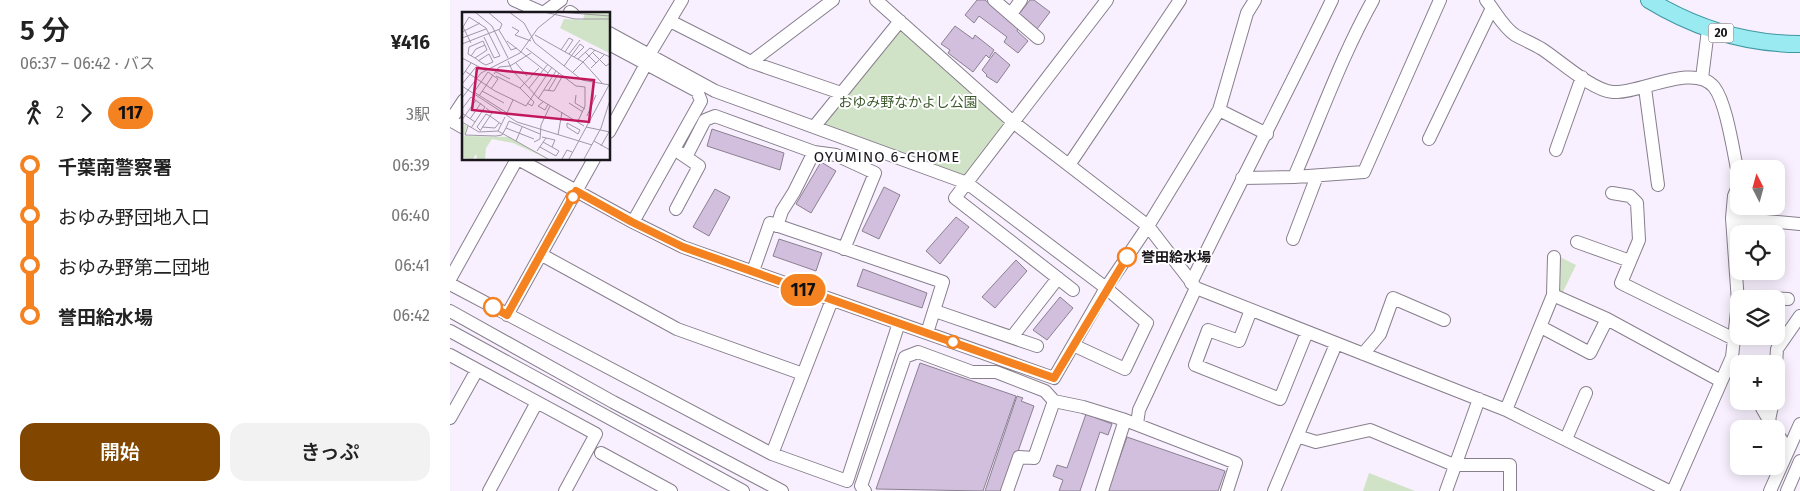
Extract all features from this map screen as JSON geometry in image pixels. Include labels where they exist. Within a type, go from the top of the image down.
[{"type":"main road","name":"20","points":[[1649,0],[1666,11],[1708,30],[1758,41],[1800,44]]},
{"type":"street","points":[[514,0],[540,12]]},
{"type":"street","points":[[543,12],[561,0]]},
{"type":"street","points":[[610,130],[682,0]]},
{"type":"street","points":[[751,62],[833,0]]},
{"type":"street","points":[[876,0],[1013,122],[1148,226],[1194,285],[1251,310],[1506,410],[1671,491],[1730,361]]},
{"type":"street","points":[[994,0],[1038,38]]},
{"type":"street","points":[[1010,14],[1021,0]]},
{"type":"street","points":[[1073,290],[955,198],[1107,0]]},
{"type":"street","points":[[1069,165],[1180,0]]},
{"type":"street","points":[[519,160],[632,222],[683,247],[1054,378],[1106,288],[1148,226],[1219,110],[1247,13],[1255,0]]},
{"type":"street","points":[[1102,491],[1131,422],[1139,410],[1242,178],[1267,134],[1332,0]]},
{"type":"street","points":[[1294,178],[1324,100],[1373,0]]},
{"type":"street","points":[[1242,178],[1294,178],[1364,172],[1440,0]]},
{"type":"street","points":[[1429,139],[1489,4],[1516,35],[1606,90],[1614,92],[1645,88],[1670,80],[1702,78],[1714,86],[1721,99],[1735,160]]},
{"type":"street","points":[[670,21],[751,62],[840,93]]},
{"type":"street","points":[[814,127],[900,21]]},
{"type":"street","points":[[1702,78],[1708,30]]},
{"type":"street","points":[[610,34],[698,91],[701,101],[632,222]]},
{"type":"street","points":[[610,44],[715,91],[967,183],[1106,288],[1147,323],[1125,369],[1073,345]]},
{"type":"street","points":[[1556,150],[1582,77]]},
{"type":"street","points":[[1645,88],[1658,185]]},
{"type":"street","points":[[462,103],[450,120],[462,127]]},
{"type":"street","points":[[1219,110],[1267,134]]},
{"type":"street","points":[[686,157],[705,120],[715,116],[814,152],[836,155],[875,173],[844,249]]},
{"type":"street","points":[[674,149],[699,166],[676,209]]},
{"type":"street","points":[[777,226],[782,211],[814,152]]},
{"type":"street","points":[[450,279],[516,160]]},
{"type":"street","points":[[507,315],[593,160]]},
{"type":"street","points":[[1293,239],[1317,176]]},
{"type":"street","points":[[1612,194],[1630,196],[1637,203],[1639,240],[1621,283],[1730,337]]},
{"type":"street","points":[[1732,215],[1737,290]]},
{"type":"street","points":[[1732,218],[1800,224]]},
{"type":"street","points":[[753,272],[770,223],[942,282],[927,333]]},
{"type":"street","points":[[1577,242],[1630,261]]},
{"type":"street","points":[[542,255],[677,329],[803,374]]},
{"type":"street","points":[[1506,410],[1553,294],[1554,257]]},
{"type":"street","points":[[1012,337],[1058,278]]},
{"type":"street","points":[[450,284],[772,454],[847,482],[899,323]]},
{"type":"street","points":[[1553,294],[1607,319],[1721,381]]},
{"type":"street","points":[[1363,354],[1380,334],[1393,298],[1444,320]]},
{"type":"street","points":[[772,454],[832,300]]},
{"type":"street","points":[[1251,310],[1239,341],[1208,330],[1194,365],[1280,399],[1307,332]]},
{"type":"street","points":[[935,311],[1037,346]]},
{"type":"street","points":[[450,312],[630,412],[782,491]]},
{"type":"street","points":[[1777,355],[1777,348],[1800,316]]},
{"type":"street","points":[[1541,327],[1590,354],[1607,319]]},
{"type":"street","points":[[450,331],[743,491]]},
{"type":"street","points":[[1274,491],[1336,344]]},
{"type":"street","points":[[865,491],[861,486],[905,357],[918,352],[972,372],[996,372],[1045,391],[1054,401],[1083,407],[1131,422],[1236,463],[1227,491]]},
{"type":"street","points":[[450,355],[596,434],[565,491]]},
{"type":"street","points":[[450,418],[477,370]]},
{"type":"street","points":[[1566,439],[1586,393]]},
{"type":"street","points":[[1446,491],[1479,399]]},
{"type":"street","points":[[1007,491],[1019,457],[1034,458],[1054,401]]},
{"type":"street","points":[[489,491],[537,402]]},
{"type":"street","points":[[1770,491],[1800,424]]},
{"type":"street","points":[[1297,436],[1316,442],[1370,430],[1454,465],[1510,465],[1510,491]]},
{"type":"street","points":[[1785,446],[1788,450]]},
{"type":"street","points":[[601,453],[671,491]]},
{"type":"street","points":[[1787,491],[1799,466]]},
{"type":"green space","name":"おゆみ野なかよし公園","points":[[904,27],[1006,120],[964,179],[821,123]]},
{"type":"green space","points":[[1558,256],[1576,265],[1561,296],[1556,293]]},
{"type":"green space","points":[[1369,473],[1415,491],[1363,491]]},
{"type":"building","points":[[977,0],[985,0],[1018,28],[1017,31],[1028,41],[1018,53],[1004,42],[1007,37],[979,16],[974,23],[965,15]]},
{"type":"building","points":[[1030,0],[1034,0],[1050,12],[1037,29],[1019,14]]},
{"type":"building","points":[[955,26],[973,39],[975,35],[994,50],[989,58],[986,55],[973,72],[948,53],[950,50],[941,44]]},
{"type":"building","points":[[995,52],[1010,65],[997,83],[986,76],[982,70]]},
{"type":"building","points":[[712,129],[784,153],[780,170],[707,146]]},
{"type":"building","points":[[821,162],[836,171],[811,213],[796,204]]},
{"type":"building","points":[[884,187],[900,195],[879,239],[862,231]]},
{"type":"building","points":[[715,189],[730,197],[709,236],[693,227]]},
{"type":"building","points":[[956,217],[969,227],[940,264],[926,251]]},
{"type":"building","points":[[779,239],[822,253],[816,271],[773,256]]},
{"type":"building","points":[[1016,260],[1027,271],[995,308],[982,297]]},
{"type":"building","points":[[863,269],[927,293],[922,308],[857,286]]},
{"type":"building","points":[[1060,297],[1073,308],[1047,340],[1033,330]]},
{"type":"building","points":[[920,363],[1016,396],[983,491],[876,489]]},
{"type":"building","points":[[1017,396],[1023,398],[1021,401],[1034,406],[1004,491],[985,491]]},
{"type":"building","points":[[1086,414],[1112,424],[1108,435],[1100,432],[1080,491],[1059,491],[1063,480],[1053,476],[1057,465],[1067,468]]},
{"type":"building","points":[[1127,437],[1225,471],[1218,491],[1108,491]]},
{"type":"bus line","name":"117","points":[[493,307],[507,315],[576,191],[683,247],[1054,378],[1106,288],[1127,257]]},
{"type":"place","name":"誉田給水場","points":[[1127,257]]},
{"type":"district","name":"OYUMINO 6-CHOME","points":[[887,157]]}]
